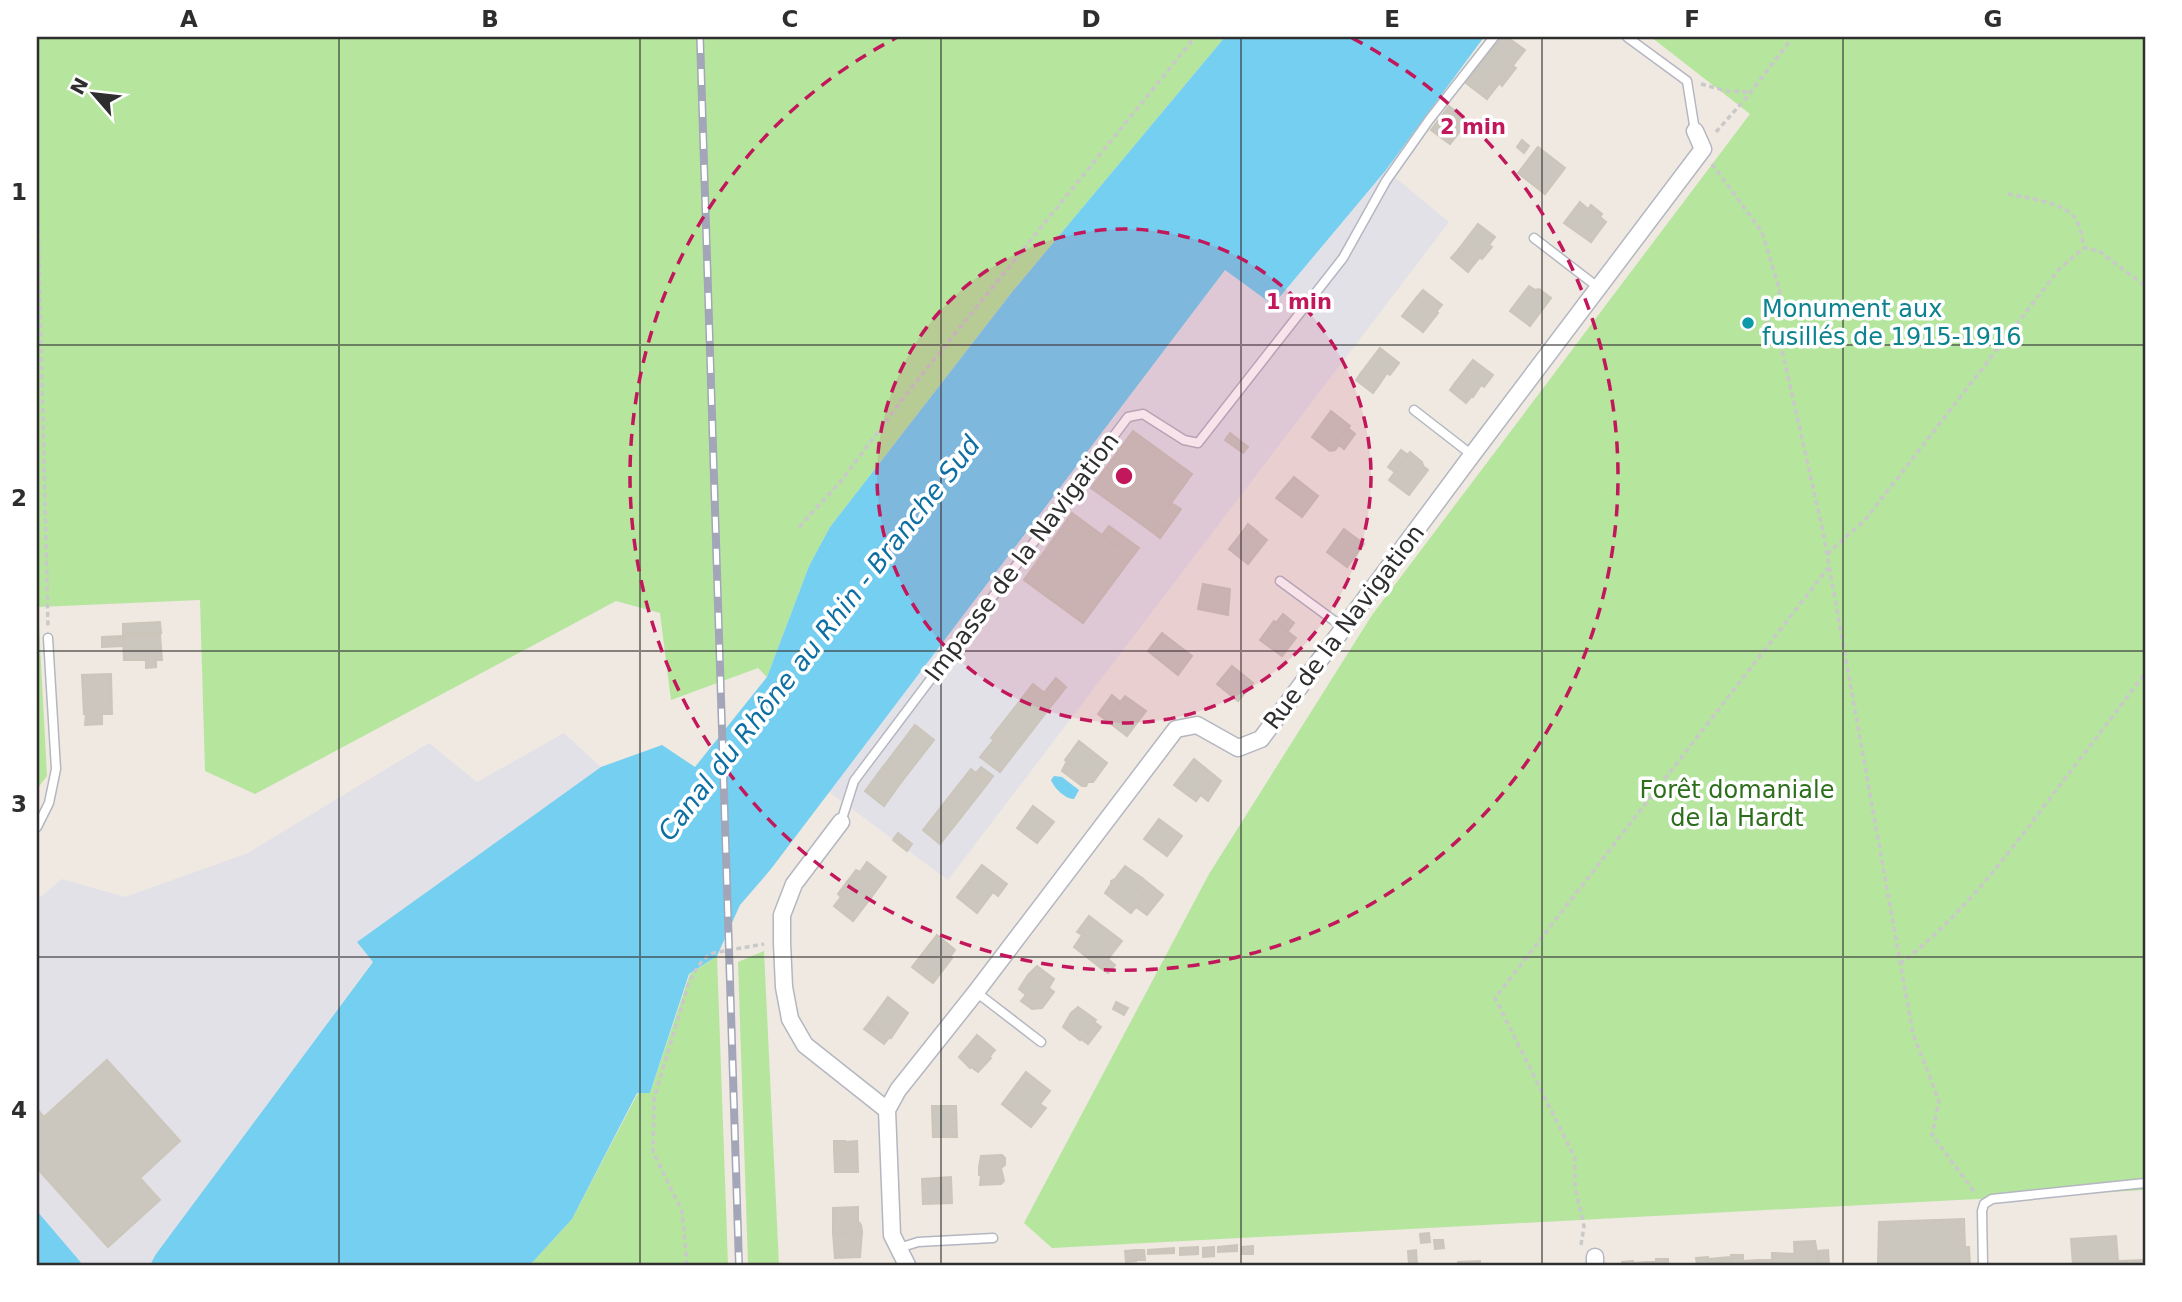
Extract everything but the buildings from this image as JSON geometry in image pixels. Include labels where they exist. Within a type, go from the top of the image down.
[{"type":"street","points":[[1695,131],[1703,149]]},
{"type":"street","name":"Rue de la Navigation","points":[[887,1110],[898,1090],[1176,729],[1198,725],[1238,748],[1262,739],[1703,149]]},
{"type":"street","name":"Impasse de la Navigation","points":[[841,822],[794,884],[782,915],[784,987],[790,1019],[805,1045],[887,1110]]},
{"type":"street","points":[[887,1110],[892,1235],[907,1265]]},
{"type":"lane","name":"Impasse de la Navigation","points":[[841,822],[854,781],[1128,417],[1143,414],[1184,440],[1198,443],[1343,258],[1386,181],[1429,120],[1494,37]]},
{"type":"lane","points":[[1627,37],[1686,81],[1695,131]]},
{"type":"lane","points":[[1534,238],[1599,288]]},
{"type":"lane","points":[[1414,410],[1472,455]]},
{"type":"lane","points":[[1280,581],[1344,628]]},
{"type":"lane","points":[[37,827],[48,803],[56,769],[48,638]]},
{"type":"lane","points":[[976,992],[1041,1042]]},
{"type":"lane","points":[[1983,1265],[1982,1211],[1984,1204],[1992,1199],[2145,1183]]},
{"type":"lane","points":[[899,1248],[918,1242],[993,1238]]},
{"type":"path","points":[[799,527],[841,481],[911,388],[1195,37]]},
{"type":"path","points":[[1793,37],[1703,149],[1728,188],[1762,232],[1780,291],[1767,322],[1783,354],[1827,554],[1913,1034],[1938,1101],[1931,1135],[1984,1204]]},
{"type":"path","points":[[1686,81],[1727,91],[1751,92]]},
{"type":"path","points":[[37,170],[48,638]]},
{"type":"path","points":[[2008,194],[2039,200],[2070,212],[2081,230],[2084,248]]},
{"type":"path","points":[[1827,554],[1865,520],[2023,313],[2060,268],[2084,248]]},
{"type":"path","points":[[2084,248],[2099,251],[2145,286]]},
{"type":"path","points":[[1595,1261],[1581,1248],[1584,1226],[1575,1187],[1575,1158],[1495,998],[1829,566]]},
{"type":"path","points":[[1900,964],[1928,942],[1969,901],[2145,673]]},
{"type":"path","points":[[687,1265],[682,1211],[653,1152],[654,1099],[688,985],[706,956],[752,945],[782,943]]},
{"type":"shaded area","points":[[1386,170],[1449,222],[948,880],[829,792],[1225,270],[1273,305]]},
{"type":"shaded area","points":[[564,733],[601,767],[357,942],[373,961],[150,1265],[37,1265],[37,900],[62,879],[125,897],[248,853],[429,743],[477,782]]},
{"type":"green space","points":[[37,37],[1225,37],[1012,292],[830,527],[809,566],[767,677],[758,668],[671,700],[660,613],[616,601],[255,794],[205,771],[200,600],[38,607],[47,776],[37,789]]},
{"type":"green space","name":"Forêt domaniale de la Hardt","points":[[1651,37],[2145,37],[2145,1190],[1052,1248],[1024,1223],[1209,874],[1372,615],[1750,114]]},
{"type":"green space","points":[[764,951],[779,1265],[748,1265],[738,962]]},
{"type":"green space","points":[[717,956],[728,1265],[530,1265],[572,1219],[638,1093],[650,1093],[690,974]]},
{"type":"water","name":"Canal du Rhône au Rhin - Branche Sud","points":[[1225,37],[1484,37],[1386,170],[1273,305],[1225,270],[771,869],[740,905],[717,956],[689,974],[650,1093],[637,1093],[572,1219],[530,1265],[150,1265],[373,962],[357,942],[601,767],[662,745],[695,767],[767,677],[809,566],[830,527],[1012,292]]},
{"type":"water","points":[[1054,776],[1062,777],[1079,790],[1074,799],[1057,790],[1051,780]]},
{"type":"water","points":[[37,1211],[83,1265],[37,1265]]},
{"type":"railway","points":[[700,37],[739,1265]]},
{"type":"place","name":"Monument aux fusillés de 1915-1916","points":[[1748,323]]}]
